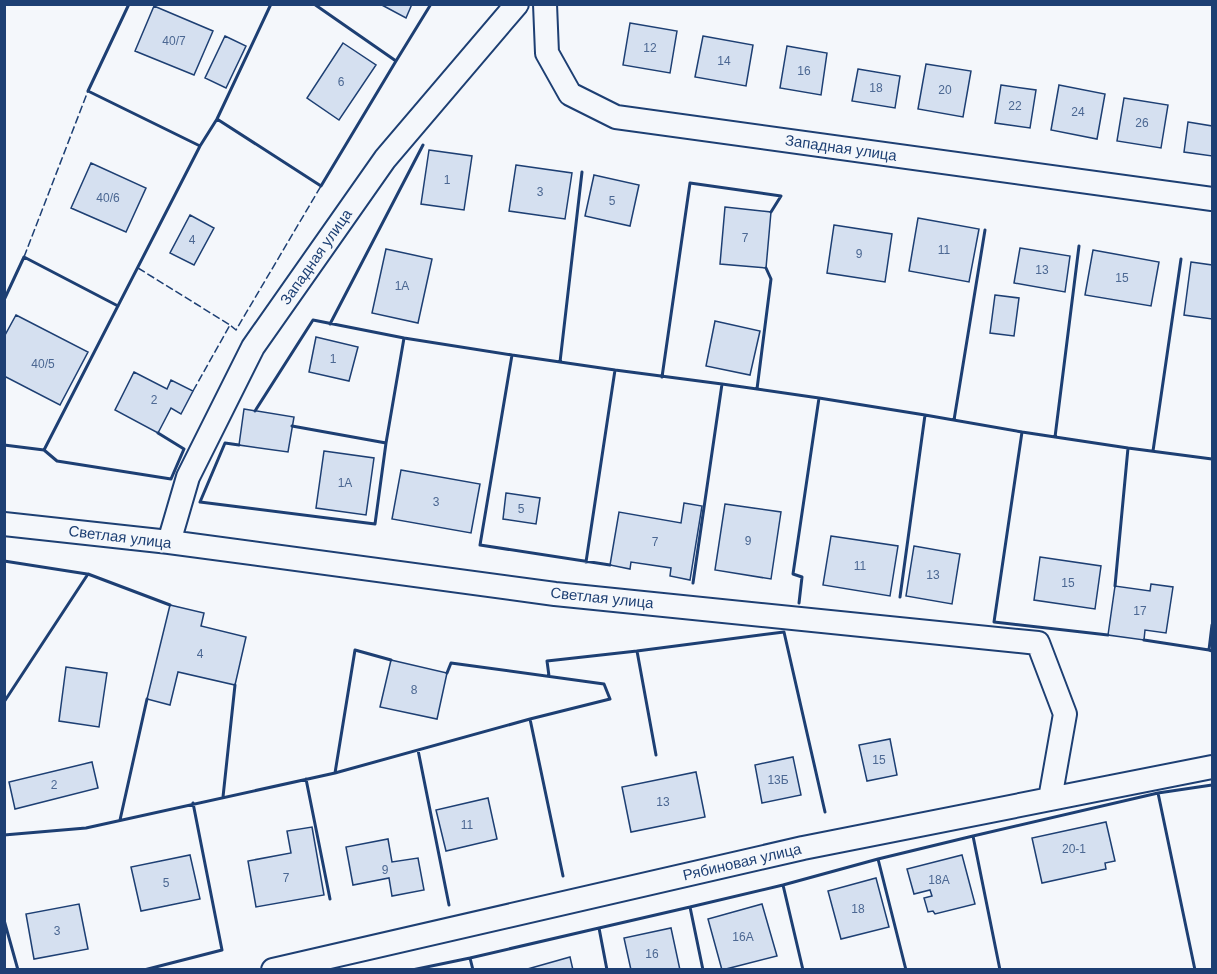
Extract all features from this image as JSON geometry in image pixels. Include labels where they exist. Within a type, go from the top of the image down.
[{"type":"street","name":"Западная улица","points":[[170,542],[188,477],[253,347],[385,159],[517,4]]},
{"type":"street","name":"Западная улица","points":[[545,4],[547,53],[570,94],[616,117],[1212,199]]},
{"type":"street","name":"Светлая улица","points":[[4,524],[170,542],[555,594],[1038,642],[1065,714],[1050,799]]},
{"type":"street","name":"Рябиновая улица","points":[[273,969],[803,848],[1212,767]]},
{"type":"building","points":[[380,4],[412,4],[406,18]]},
{"type":"building","points":[[154,6],[213,31],[194,75],[135,51]]},
{"type":"building","points":[[630,23],[677,31],[670,73],[623,65]]},
{"type":"building","points":[[225,36],[246,46],[226,88],[205,78]]},
{"type":"building","points":[[703,36],[753,45],[746,86],[695,77]]},
{"type":"building","points":[[343,43],[376,65],[339,120],[307,98]]},
{"type":"building","points":[[787,46],[827,53],[821,95],[780,88]]},
{"type":"building","points":[[926,64],[971,71],[963,117],[918,109]]},
{"type":"building","points":[[858,69],[900,76],[895,108],[852,101]]},
{"type":"building","points":[[1001,85],[1036,90],[1030,128],[995,123]]},
{"type":"building","points":[[1059,85],[1105,94],[1097,139],[1051,130]]},
{"type":"building","points":[[1124,98],[1168,105],[1161,148],[1117,141]]},
{"type":"building","points":[[1188,122],[1212,126],[1212,156],[1184,152]]},
{"type":"building","points":[[429,150],[472,156],[464,210],[421,204]]},
{"type":"building","points":[[91,163],[146,188],[126,232],[71,208]]},
{"type":"building","points":[[516,165],[572,173],[565,219],[509,211]]},
{"type":"building","points":[[594,175],[639,185],[630,226],[585,216]]},
{"type":"building","points":[[725,207],[771,212],[766,268],[720,264]]},
{"type":"building","points":[[190,215],[214,228],[194,265],[170,253]]},
{"type":"building","points":[[918,218],[979,229],[969,282],[909,271]]},
{"type":"building","points":[[834,225],[892,234],[885,282],[827,273]]},
{"type":"building","points":[[1020,248],[1070,256],[1065,292],[1014,283]]},
{"type":"building","points":[[386,249],[432,259],[418,323],[372,313]]},
{"type":"building","points":[[1093,250],[1159,262],[1151,306],[1085,295]]},
{"type":"building","points":[[1191,262],[1212,265],[1212,319],[1184,315]]},
{"type":"building","points":[[995,295],[1019,298],[1014,336],[990,333]]},
{"type":"building","points":[[16,315],[88,352],[60,405],[4,376],[4,337]]},
{"type":"building","points":[[715,321],[760,331],[750,375],[706,366]]},
{"type":"building","points":[[316,337],[358,347],[349,381],[309,372]]},
{"type":"building","points":[[134,372],[167,389],[171,380],[193,391],[181,414],[171,408],[158,433],[115,410]]},
{"type":"building","points":[[244,409],[294,417],[288,452],[239,445]]},
{"type":"building","points":[[324,451],[374,458],[366,515],[316,508]]},
{"type":"building","points":[[401,470],[480,484],[471,533],[392,519]]},
{"type":"building","points":[[506,493],[540,498],[536,524],[503,519]]},
{"type":"building","points":[[684,503],[702,506],[690,580],[670,576],[671,568],[631,562],[630,569],[610,565],[619,512],[681,523]]},
{"type":"building","points":[[725,504],[781,512],[771,579],[715,570]]},
{"type":"building","points":[[831,536],[898,546],[890,596],[823,585]]},
{"type":"building","points":[[914,546],[960,554],[952,604],[906,596]]},
{"type":"building","points":[[1040,557],[1101,566],[1095,609],[1034,600]]},
{"type":"building","points":[[1151,584],[1173,587],[1166,633],[1145,630],[1144,640],[1108,635],[1115,586],[1150,591]]},
{"type":"building","points":[[170,605],[204,613],[201,626],[246,637],[235,685],[178,672],[170,705],[147,699]]},
{"type":"building","points":[[391,660],[447,673],[437,719],[380,707]]},
{"type":"building","points":[[66,667],[107,673],[99,727],[59,721]]},
{"type":"building","points":[[890,739],[897,775],[867,781],[859,745]]},
{"type":"building","points":[[793,757],[801,795],[762,803],[755,765]]},
{"type":"building","points":[[92,762],[98,788],[15,809],[9,782]]},
{"type":"building","points":[[696,772],[705,817],[631,832],[622,787]]},
{"type":"building","points":[[488,798],[497,839],[446,851],[436,810]]},
{"type":"building","points":[[1106,822],[1115,861],[1105,863],[1106,869],[1042,883],[1032,838]]},
{"type":"building","points":[[312,827],[324,895],[256,907],[248,861],[291,853],[287,831]]},
{"type":"building","points":[[388,839],[392,862],[418,858],[424,890],[392,896],[389,878],[353,885],[346,847]]},
{"type":"building","points":[[190,855],[200,899],[141,911],[131,867]]},
{"type":"building","points":[[962,855],[975,904],[935,914],[933,911],[928,912],[924,898],[932,896],[930,890],[914,894],[907,869]]},
{"type":"building","points":[[876,878],[889,927],[841,939],[828,891]]},
{"type":"building","points":[[79,904],[88,949],[34,959],[26,914]]},
{"type":"building","points":[[762,904],[777,956],[722,970],[708,919]]},
{"type":"building","points":[[671,928],[680,970],[631,970],[624,938]]},
{"type":"building","points":[[570,957],[573,970],[524,970]]},
{"type":"fence","points":[[24,257],[88,91]]},
{"type":"fence","points":[[193,391],[230,325],[236,330],[321,186]]},
{"type":"fence","points":[[138,268],[230,325]]},
{"type":"wall","points":[[129,4],[88,91],[200,146]]},
{"type":"wall","points":[[271,4],[217,119],[321,186],[396,61]]},
{"type":"wall","points":[[314,4],[396,61],[431,4]]},
{"type":"wall","points":[[158,433],[184,449],[171,479],[57,461],[44,450],[200,146],[217,119]]},
{"type":"wall","points":[[330,324],[423,145]]},
{"type":"wall","points":[[560,362],[582,172]]},
{"type":"wall","points":[[662,377],[690,183],[781,196],[771,212]]},
{"type":"wall","points":[[954,420],[985,230]]},
{"type":"wall","points":[[1055,437],[1079,246]]},
{"type":"wall","points":[[4,300],[24,257],[118,306]]},
{"type":"wall","points":[[1153,451],[1181,259]]},
{"type":"wall","points":[[757,389],[771,279],[766,268]]},
{"type":"wall","points":[[255,411],[313,320],[404,338],[386,443],[292,426]]},
{"type":"wall","points":[[404,338],[512,355]]},
{"type":"wall","points":[[610,565],[480,545],[512,355],[615,370]]},
{"type":"wall","points":[[586,562],[615,370],[722,384]]},
{"type":"wall","points":[[693,583],[722,384],[819,398]]},
{"type":"wall","points":[[799,603],[802,577],[793,574],[819,398],[925,415]]},
{"type":"wall","points":[[900,597],[925,415],[1022,432]]},
{"type":"wall","points":[[1108,635],[994,622],[1022,432],[1128,448],[1115,586]]},
{"type":"wall","points":[[239,445],[225,443],[200,502],[375,524],[386,443]]},
{"type":"wall","points":[[4,445],[44,450]]},
{"type":"wall","points":[[1128,448],[1212,459]]},
{"type":"wall","points":[[4,561],[87,574]]},
{"type":"wall","points":[[4,702],[88,574],[170,605]]},
{"type":"wall","points":[[1212,625],[1209,650],[1212,651]]},
{"type":"wall","points":[[656,755],[637,651],[784,632],[825,812]]},
{"type":"wall","points":[[1144,640],[1209,650]]},
{"type":"wall","points":[[335,773],[355,650],[391,660]]},
{"type":"wall","points":[[549,676],[547,661],[637,651]]},
{"type":"wall","points":[[447,673],[451,663],[604,684],[610,699],[530,719],[563,876]]},
{"type":"wall","points":[[223,797],[235,685]]},
{"type":"wall","points":[[120,820],[147,699]]},
{"type":"wall","points":[[4,835],[86,828],[335,773],[530,719]]},
{"type":"wall","points":[[418,750],[449,905]]},
{"type":"wall","points":[[306,779],[330,899]]},
{"type":"wall","points":[[973,836],[1158,793],[1212,785]]},
{"type":"wall","points":[[1158,793],[1195,970]]},
{"type":"wall","points":[[144,970],[222,950],[193,803]]},
{"type":"wall","points":[[878,859],[973,836],[1000,970]]},
{"type":"wall","points":[[783,885],[878,859],[906,970]]},
{"type":"wall","points":[[690,907],[783,885],[803,970]]},
{"type":"wall","points":[[599,928],[690,907],[703,970]]},
{"type":"wall","points":[[4,920],[18,970]]},
{"type":"wall","points":[[470,958],[599,928],[607,970]]},
{"type":"wall","points":[[412,970],[470,958],[473,970]]}]
